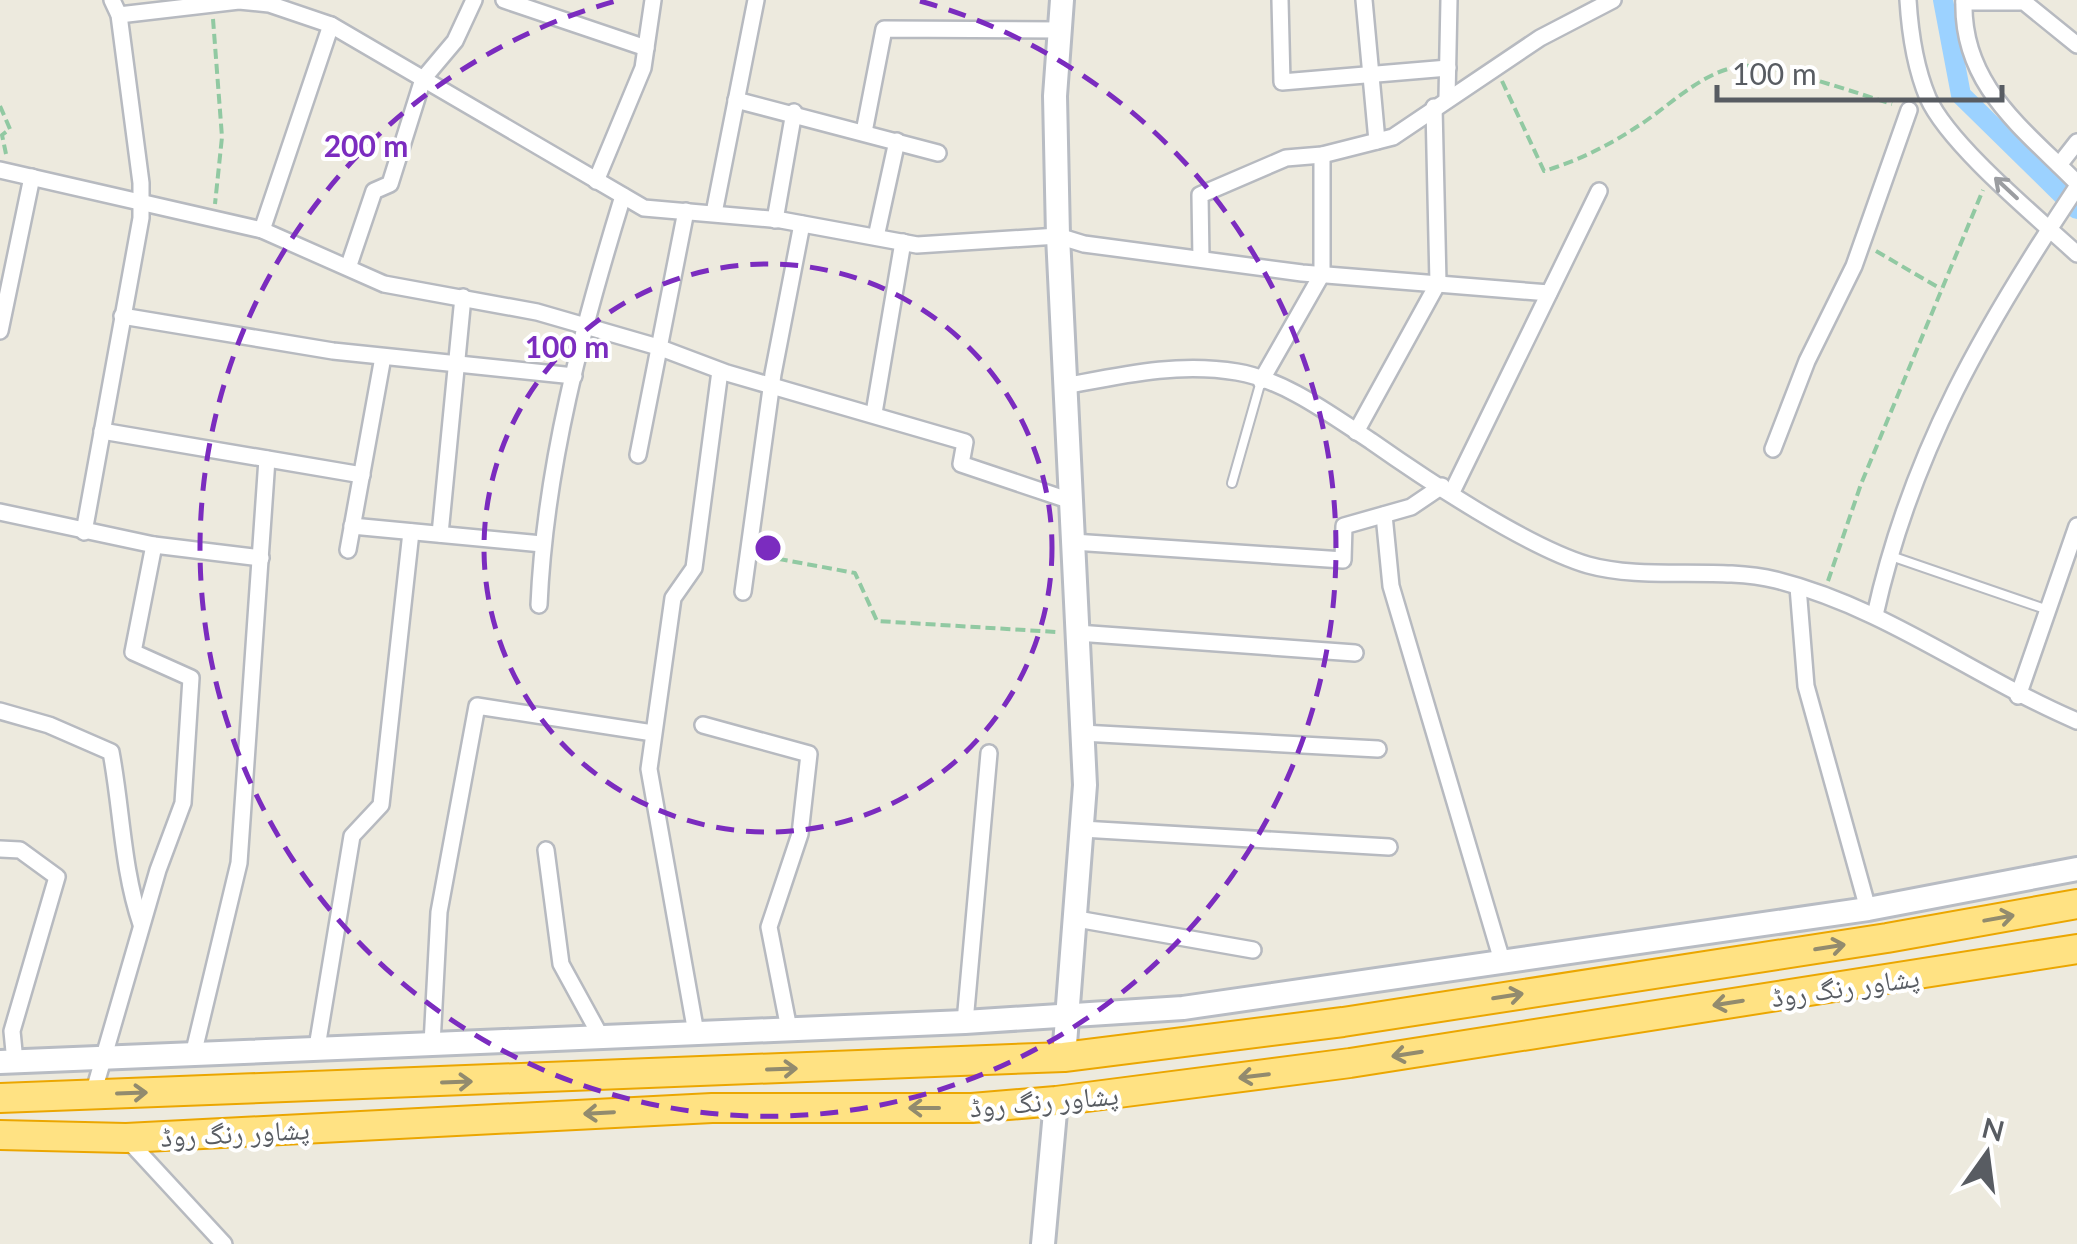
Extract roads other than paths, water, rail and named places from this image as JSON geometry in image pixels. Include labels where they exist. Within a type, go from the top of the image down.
[{"type":"highway","name":"پشاور رنگ روڈ","points":[[4,1094],[93,1094],[1064,1057],[1189,1044],[1921,933],[2077,904]]},
{"type":"highway","points":[[1921,933],[1914,962],[1929,974]]},
{"type":"highway","points":[[1886,938],[1900,950],[1901,964],[1894,977]]},
{"type":"highway","name":"پشاور رنگ روڈ","points":[[0,1136],[126,1138],[712,1108],[972,1108],[1056,1101],[1350,1063],[2077,948]]},
{"type":"street","points":[[349,265],[374,192],[390,184],[423,79],[456,41],[474,0]]},
{"type":"street","points":[[504,0],[646,48]]},
{"type":"street","points":[[596,181],[643,68],[653,0]]},
{"type":"street","points":[[714,213],[756,0]]},
{"type":"street","points":[[1062,0],[1055,96],[1058,236],[1082,733],[1082,829],[1064,1057]]},
{"type":"street","points":[[1280,0],[1282,82],[1448,68]]},
{"type":"street","points":[[1364,0],[1378,141]]},
{"type":"street","points":[[1356,432],[1438,283],[1441,103],[1448,68],[1449,0]]},
{"type":"street","points":[[1201,259],[1200,195],[1286,158],[1322,155],[1393,137],[1495,67],[1613,0]]},
{"type":"street","points":[[1908,0],[1914,54],[1929,102],[1990,173],[2077,254]]},
{"type":"street","points":[[1875,616],[1905,499],[1956,384],[2077,185],[1980,81],[1969,48],[1964,1],[2024,2],[2077,45]]},
{"type":"street","points":[[84,532],[142,201],[115,8],[269,4],[331,25],[644,208],[775,220],[903,242],[1058,236],[1084,244],[1322,274],[1549,293]]},
{"type":"street","points":[[262,230],[331,25]]},
{"type":"street","points":[[864,132],[884,29],[1060,30]]},
{"type":"street","points":[[736,100],[938,152]]},
{"type":"street","points":[[1772,450],[1807,361],[1863,244],[1909,110]]},
{"type":"street","points":[[775,220],[794,112]]},
{"type":"street","points":[[876,237],[897,140]]},
{"type":"street","points":[[2059,164],[2077,142]]},
{"type":"street","points":[[1261,381],[1322,274],[1322,155]]},
{"type":"street","points":[[5,171],[262,230],[349,265],[384,284],[462,297],[583,325],[658,347],[720,371],[874,413],[966,442],[961,464],[1070,501]]},
{"type":"street","points":[[0,331],[32,177]]},
{"type":"street","points":[[1073,542],[1343,560],[1344,526],[1411,508],[1447,489],[1599,191]]},
{"type":"street","points":[[540,605],[542,544],[583,325],[623,196]]},
{"type":"street","points":[[638,455],[686,211]]},
{"type":"street","points":[[743,592],[771,386],[802,224]]},
{"type":"street","points":[[874,413],[903,242]]},
{"type":"street","points":[[440,534],[462,297]]},
{"type":"street","points":[[122,316],[383,357],[574,376]]},
{"type":"street","points":[[348,550],[383,357]]},
{"type":"street","points":[[1065,386],[1174,366],[1241,372],[1314,403],[1447,489],[1548,548],[1590,566],[1771,579],[1824,595],[1908,630],[2018,696],[2077,721]]},
{"type":"street","points":[[696,1033],[648,769],[673,598],[694,568],[720,371]]},
{"type":"street","points":[[102,431],[362,475]]},
{"type":"street","points":[[193,1055],[240,863],[268,459]]},
{"type":"street","points":[[0,512],[154,545],[260,558]]},
{"type":"street","points":[[1384,515],[1391,586],[1503,964]]},
{"type":"street","points":[[352,526],[542,544]]},
{"type":"street","points":[[2018,696],[2077,526]]},
{"type":"street","points":[[318,1047],[352,836],[381,804],[411,532]]},
{"type":"street","points":[[93,1094],[141,924],[182,803],[191,678],[133,652],[154,545]]},
{"type":"street","points":[[1798,587],[1806,686],[1868,909]]},
{"type":"street","points":[[1077,634],[1355,653]]},
{"type":"street","points":[[432,1044],[439,912],[477,706],[654,734]]},
{"type":"street","points":[[0,711],[49,725],[111,752],[121,808],[126,881],[141,924]]},
{"type":"street","points":[[702,725],[808,754],[800,834],[769,927],[789,1029]]},
{"type":"street","points":[[1082,733],[1378,749]]},
{"type":"street","points":[[965,1022],[990,753]]},
{"type":"street","points":[[1082,829],[1389,848]]},
{"type":"street","points":[[0,848],[20,850],[57,878],[12,1030],[8,1062],[965,1022],[1182,1008],[1868,909],[2077,869]]},
{"type":"street","points":[[546,850],[560,964],[601,1037]]},
{"type":"street","points":[[1077,919],[1252,950]]},
{"type":"street","points":[[1043,1244],[1056,1101]]},
{"type":"street","points":[[126,1138],[224,1244]]},
{"type":"lane","points":[[1232,483],[1261,381]]},
{"type":"lane","points":[[1888,555],[2048,610]]},
{"type":"waterway","points":[[1943,0],[1961,95],[2077,209]]}]
